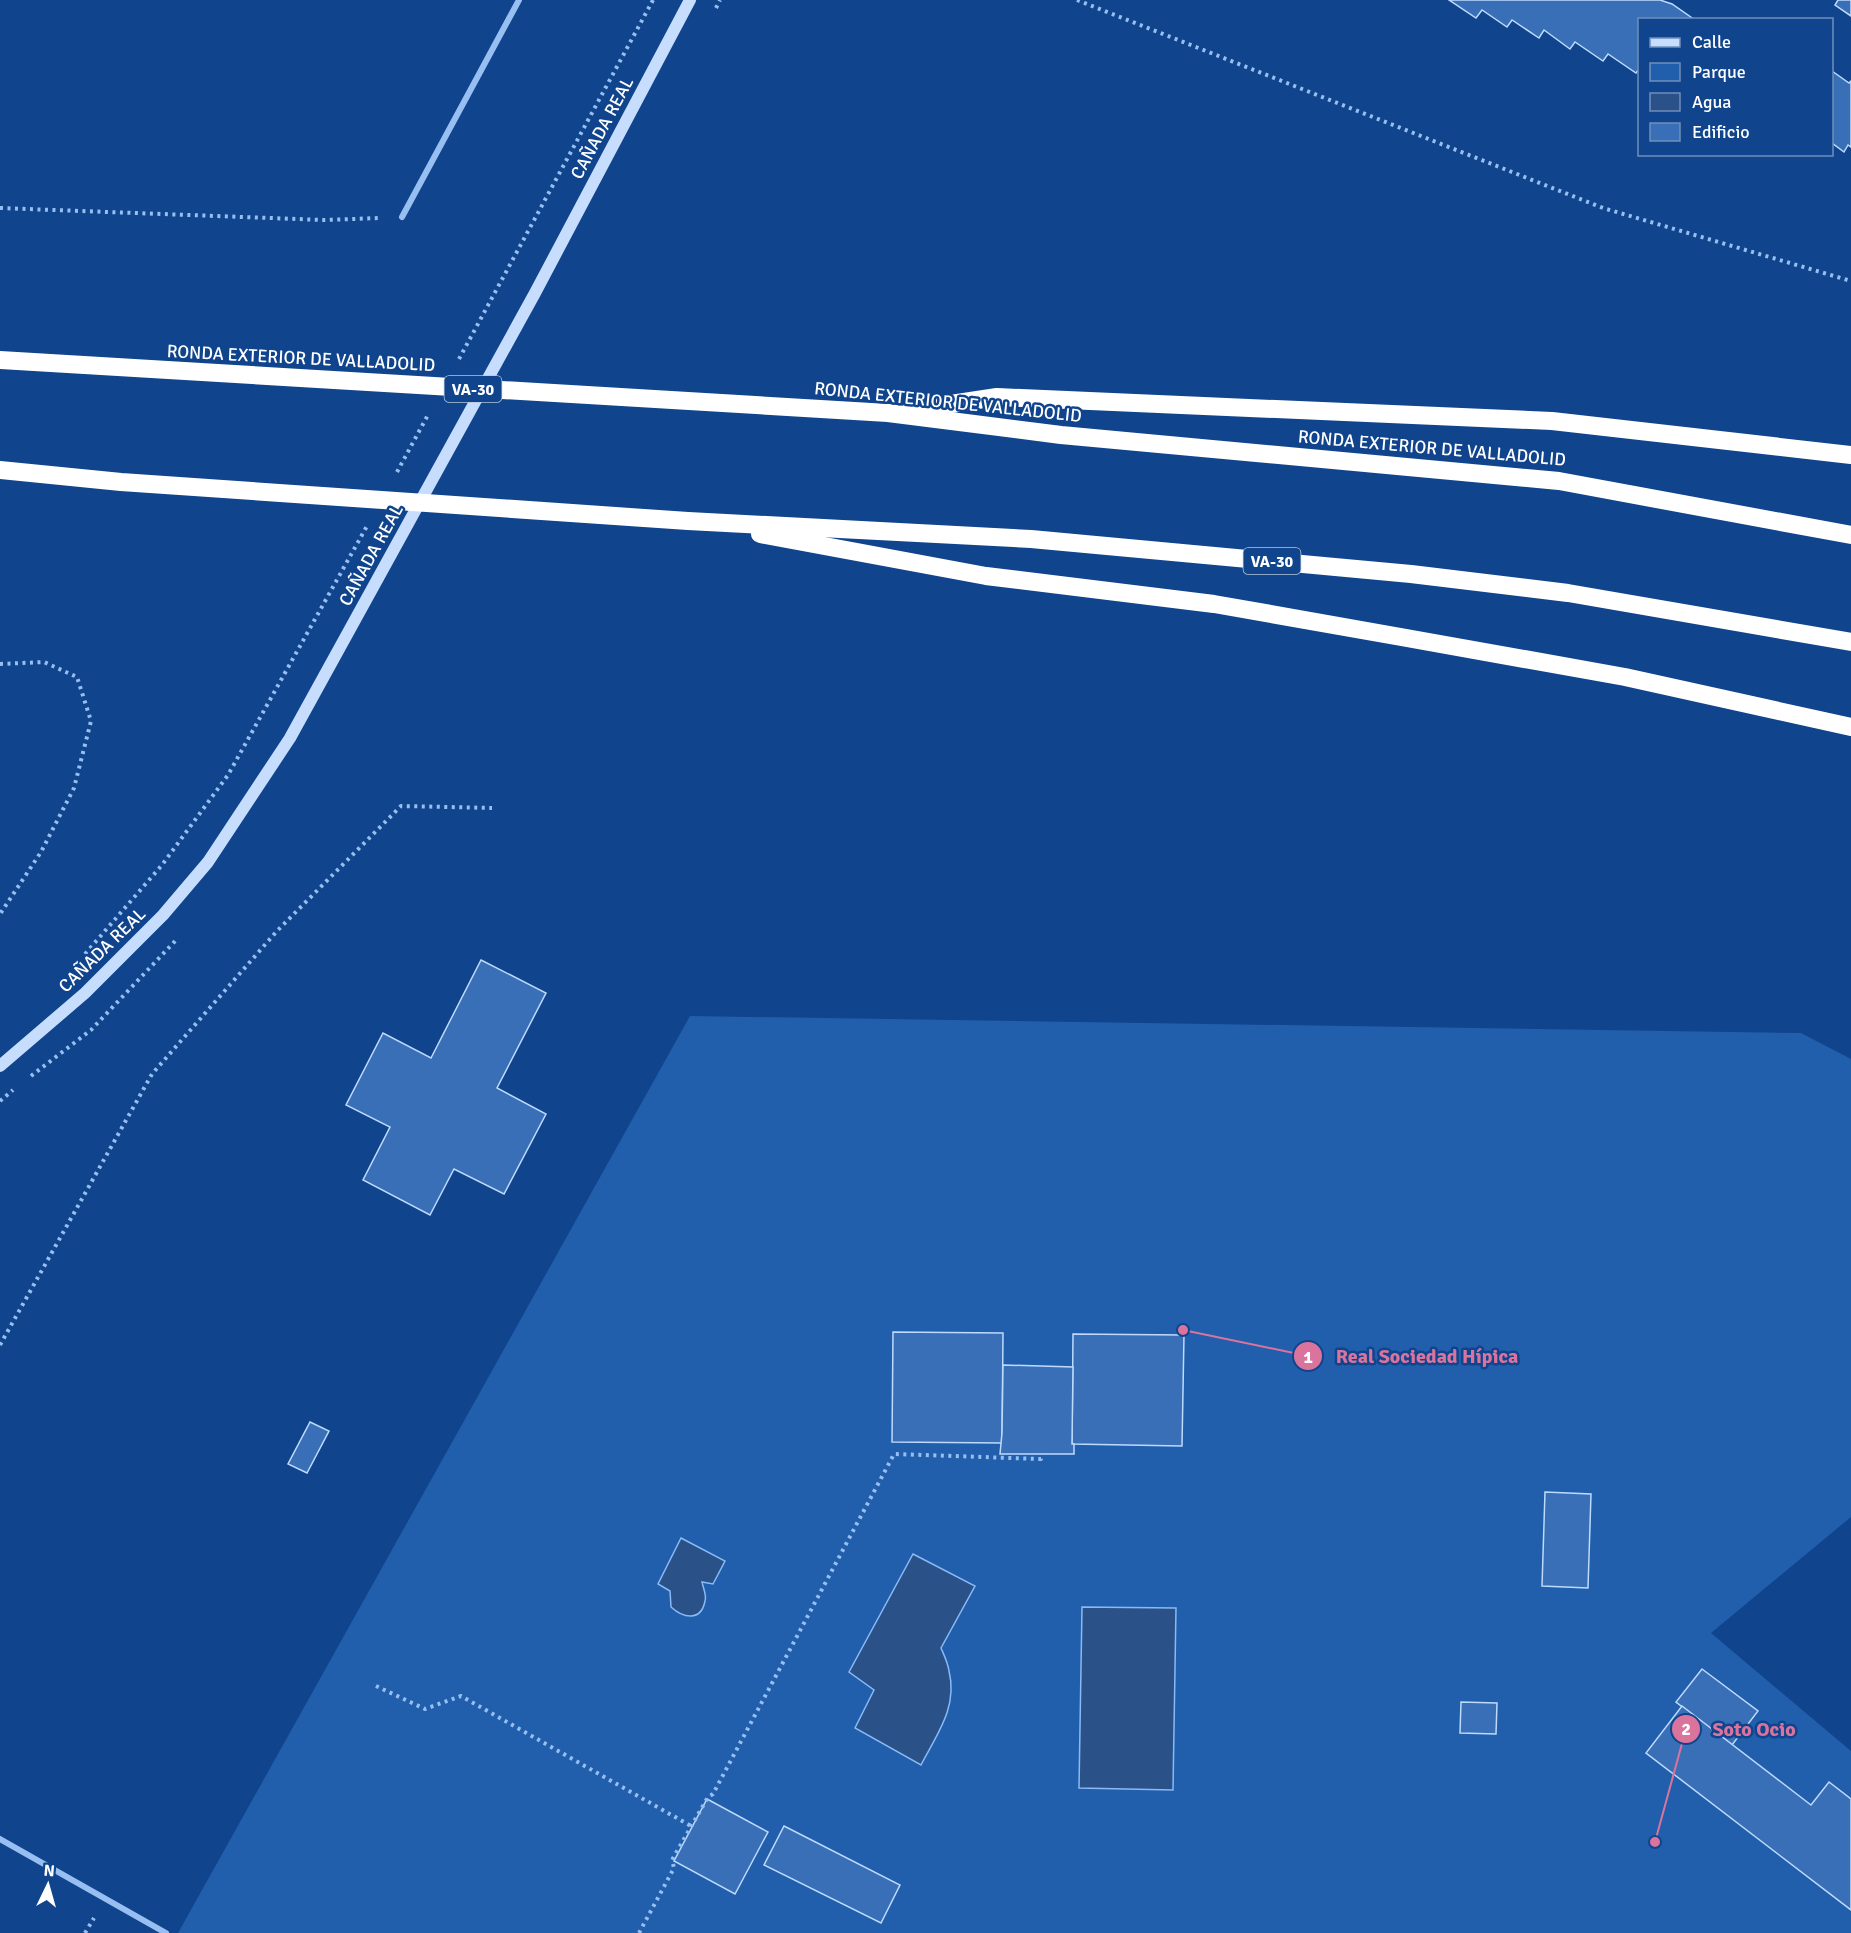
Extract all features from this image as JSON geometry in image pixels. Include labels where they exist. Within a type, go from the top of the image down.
[{"type":"highway","name":"RONDA EXTERIOR DE VALLADOLID","points":[[0,360],[888,413],[1061,435],[1559,480],[1851,535]]},
{"type":"highway","points":[[888,413],[1009,397],[1552,421],[1851,455]]},
{"type":"highway","name":"VA-30","points":[[0,470],[121,482],[688,521],[1031,539],[1412,574],[1568,593],[1851,642]]},
{"type":"highway","points":[[688,521],[986,576],[1214,604],[1390,634],[1625,677],[1851,727]]},
{"type":"street","points":[[402,217],[519,0]]},
{"type":"street","name":"CAÑADA REAL","points":[[0,1066],[85,993],[163,915],[208,862],[290,738],[535,293],[690,0]]},
{"type":"street","points":[[0,1839],[166,1933]]},
{"type":"path","points":[[457,363],[653,0]]},
{"type":"path","points":[[1077,0],[1603,208],[1851,282]]},
{"type":"path","points":[[0,208],[324,220],[402,217]]},
{"type":"path","points":[[394,478],[434,405]]},
{"type":"path","points":[[79,961],[162,866],[228,774],[371,519]]},
{"type":"path","points":[[0,664],[44,662],[76,677],[92,721],[74,788],[41,852],[0,914]]},
{"type":"path","points":[[0,1345],[152,1074],[277,931],[401,806],[492,808]]},
{"type":"path","points":[[639,1933],[674,1868],[672,1860],[708,1797],[713,1794],[894,1454],[1041,1460],[1041,1454]]},
{"type":"path","points":[[376,1686],[425,1709],[461,1695],[691,1826]]},
{"type":"green space","points":[[690,1016],[1801,1033],[1851,1059],[1851,1517],[1711,1633],[1851,1751],[1851,1933],[178,1933]]},
{"type":"water","points":[[681,1538],[725,1561],[713,1584],[702,1582],[706,1596],[703,1608],[696,1615],[691,1616],[681,1614],[671,1607],[670,1591],[658,1584]]},
{"type":"water","points":[[913,1554],[975,1586],[941,1648],[948,1668],[951,1697],[944,1720],[921,1765],[855,1728],[874,1690],[849,1672]]},
{"type":"water","points":[[1082,1607],[1176,1608],[1173,1790],[1079,1788]]},
{"type":"building","points":[[1449,0],[1660,0],[1672,4],[1692,18],[1638,18],[1638,70],[1636,73],[1608,54],[1603,61],[1575,42],[1570,49],[1544,30],[1539,38],[1512,20],[1507,27],[1482,10],[1476,18]]},
{"type":"building","points":[[1838,0],[1851,0],[1851,16],[1835,5]]},
{"type":"building","points":[[1833,72],[1849,83],[1851,81],[1851,147],[1848,145],[1844,152],[1833,144]]},
{"type":"building","points":[[481,960],[546,993],[497,1088],[546,1114],[504,1194],[454,1169],[430,1215],[363,1180],[390,1127],[346,1105],[383,1033],[431,1058]]},
{"type":"building","points":[[893,1332],[1003,1333],[1002,1443],[892,1442]]},
{"type":"building","points":[[1073,1334],[1184,1335],[1182,1446],[1072,1444]]},
{"type":"building","points":[[1003,1365],[1073,1367],[1072,1444],[1074,1444],[1074,1454],[1000,1454]]},
{"type":"building","points":[[310,1422],[329,1431],[307,1473],[288,1464]]},
{"type":"building","points":[[1545,1492],[1591,1494],[1588,1588],[1542,1586]]},
{"type":"building","points":[[1702,1669],[1758,1711],[1732,1745],[1676,1702]]},
{"type":"building","points":[[1461,1702],[1497,1703],[1496,1734],[1460,1733]]},
{"type":"building","points":[[1682,1706],[1811,1805],[1829,1782],[1851,1799],[1851,1910],[1646,1753]]},
{"type":"building","points":[[707,1799],[768,1832],[735,1894],[674,1861]]},
{"type":"building","points":[[784,1826],[900,1885],[881,1923],[764,1865]]},
{"type":"place","name":"Real Sociedad Hípica","points":[[1183,1330]]},
{"type":"place","name":"Soto Ocio","points":[[1655,1842]]}]
